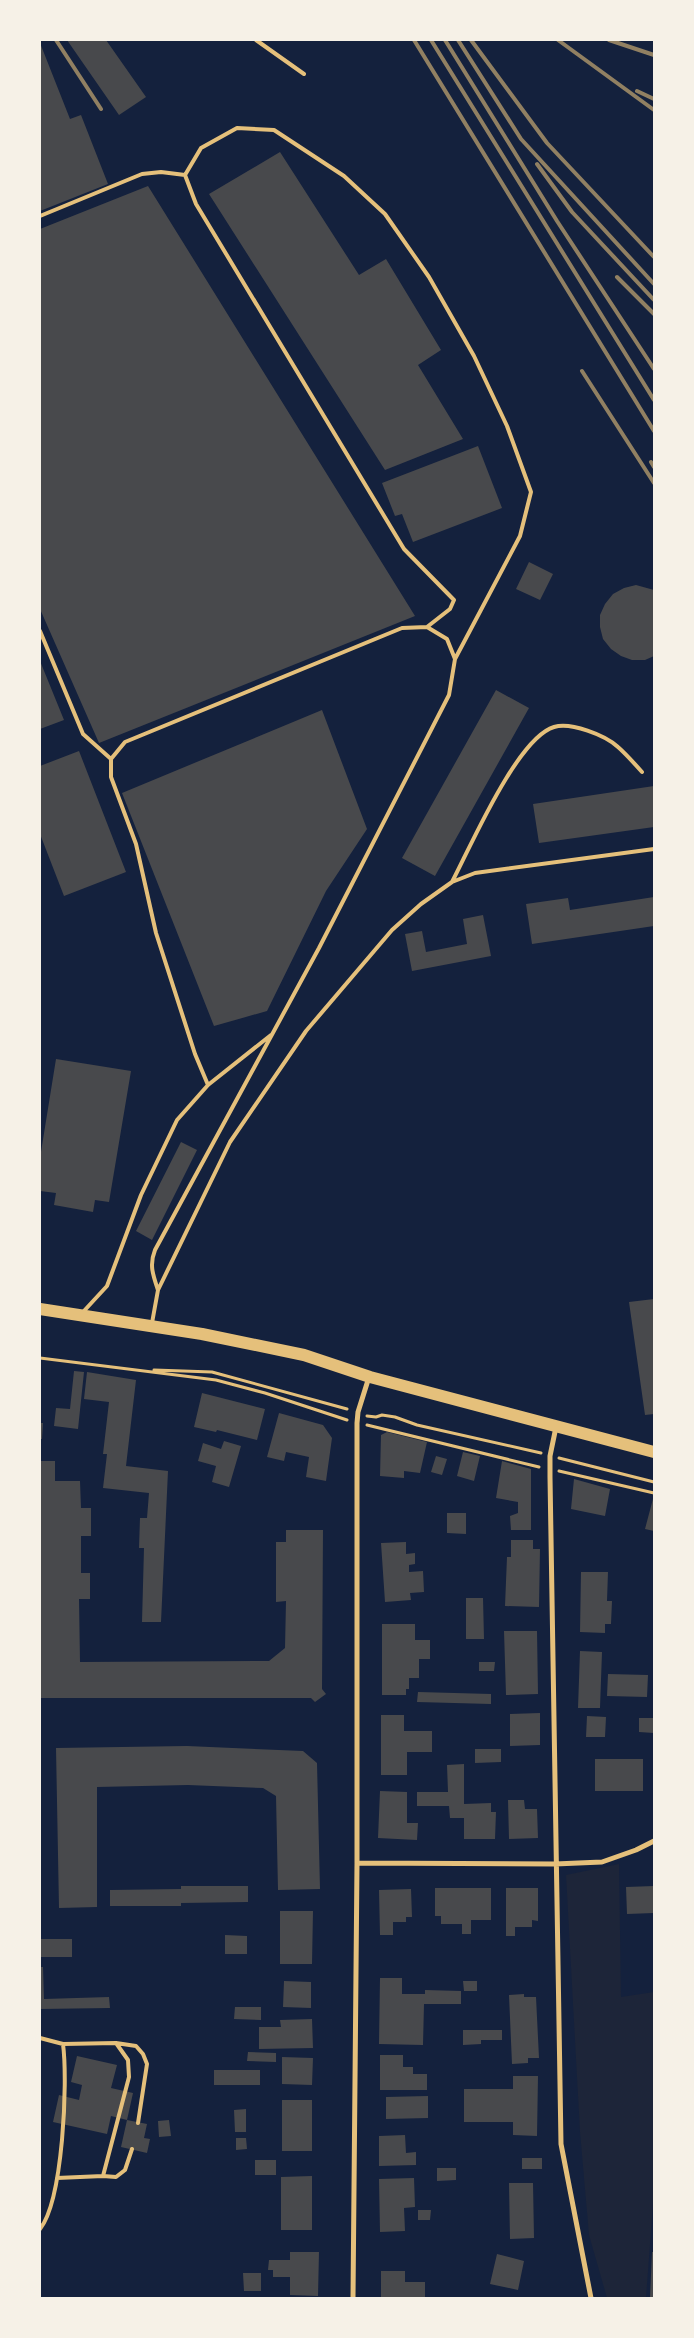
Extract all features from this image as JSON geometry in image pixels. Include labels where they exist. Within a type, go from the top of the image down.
[{"type":"main road","points":[[41,1309],[152,1325],[304,1355],[370,1377],[654,1452]]},
{"type":"street","points":[[353,2298],[357,1863],[357,1423],[358,1412],[370,1377]]},
{"type":"street","points":[[556,1427],[550,1456],[550,1469],[561,2144],[591,2298]]},
{"type":"street","points":[[357,1863],[555,1864],[602,1862],[636,1850],[654,1840]]},
{"type":"lane","points":[[259,41],[304,74]]},
{"type":"lane","points":[[158,1290],[151,1268],[153,1255],[320,948],[449,696],[455,659],[520,536],[531,492],[507,426],[474,356],[429,276],[385,214],[344,176],[274,130],[237,128],[201,148],[185,175]]},
{"type":"lane","points":[[40,216],[142,174],[161,172],[185,175]]},
{"type":"lane","points":[[185,175],[196,204],[404,550],[454,600],[450,609],[427,626],[402,628],[125,742],[111,759],[111,777],[136,844],[156,933],[195,1054],[208,1085]]},
{"type":"lane","points":[[427,626],[447,639],[455,659]]},
{"type":"lane","points":[[40,631],[83,734],[111,759]]},
{"type":"lane","points":[[452,882],[506,777],[528,746],[553,727],[576,726],[616,745],[642,772]]},
{"type":"lane","points":[[152,1325],[158,1290],[230,1142],[306,1031],[392,930],[421,904],[452,882],[475,873],[654,849]]},
{"type":"lane","points":[[81,1314],[106,1286],[141,1196],[177,1120],[208,1085],[273,1034]]},
{"type":"lane","points":[[40,2038],[63,2044],[116,2043],[136,2046],[143,2054],[147,2064],[138,2122]]},
{"type":"lane","points":[[103,2176],[129,2077],[128,2060],[116,2043]]},
{"type":"lane","points":[[40,2229],[45,2222],[57,2178],[66,2096],[66,2068],[63,2044]]},
{"type":"lane","points":[[57,2178],[116,2177],[125,2170],[132,2149]]},
{"type":"path","points":[[40,1358],[216,1380],[265,1393],[357,1423],[654,1493]]},
{"type":"path","points":[[146,1370],[212,1372],[358,1412],[369,1417],[382,1415],[396,1417],[417,1425],[654,1482]]},
{"type":"shaded area","points":[[619,1864],[621,1997],[654,1992],[654,2191],[646,2298],[607,2298],[589,2235],[580,2132],[566,1875]]},
{"type":"building","points":[[67,40],[106,40],[146,97],[119,115]]},
{"type":"building","points":[[40,43],[70,119],[81,115],[108,184],[40,211]]},
{"type":"building","points":[[280,152],[359,275],[386,259],[441,350],[418,365],[463,439],[385,470],[209,194]]},
{"type":"building","points":[[148,186],[415,616],[99,743],[40,609],[40,229]]},
{"type":"building","points":[[478,446],[502,508],[413,542],[402,514],[395,516],[382,483]]},
{"type":"building","points":[[529,562],[553,574],[540,600],[516,589]]},
{"type":"building","points":[[636,585],[654,590],[654,656],[645,660],[632,660],[621,656],[611,649],[603,639],[600,627],[600,615],[605,604],[613,594],[624,588]]},
{"type":"building","points":[[40,661],[64,720],[40,729]]},
{"type":"building","points":[[496,690],[529,708],[435,876],[402,858]]},
{"type":"building","points":[[322,710],[367,829],[326,891],[267,1011],[214,1026],[122,793]]},
{"type":"building","points":[[79,751],[126,872],[64,896],[40,834],[40,766]]},
{"type":"building","points":[[654,786],[654,827],[539,843],[533,804]]},
{"type":"building","points":[[654,897],[654,926],[532,944],[526,904],[568,898],[570,910]]},
{"type":"building","points":[[483,915],[491,956],[412,971],[405,934],[422,931],[426,952],[467,944],[463,919]]},
{"type":"building","points":[[56,1059],[131,1071],[109,1202],[95,1200],[93,1212],[54,1205],[56,1193],[40,1191],[40,1158]]},
{"type":"building","points":[[181,1142],[197,1150],[152,1240],[136,1231]]},
{"type":"building","points":[[654,1299],[654,1414],[645,1415],[629,1302]]},
{"type":"building","points":[[74,1371],[84,1372],[78,1429],[54,1426],[56,1408],[70,1409]]},
{"type":"building","points":[[87,1372],[136,1380],[126,1466],[168,1471],[161,1622],[142,1622],[144,1548],[139,1548],[140,1518],[147,1518],[149,1493],[103,1488],[107,1454],[103,1454],[109,1402],[84,1399]]},
{"type":"building","points":[[202,1393],[265,1409],[257,1440],[217,1430],[216,1432],[194,1427]]},
{"type":"building","points":[[279,1413],[323,1425],[332,1438],[326,1481],[306,1477],[309,1457],[286,1452],[284,1461],[267,1457]]},
{"type":"building","points":[[40,1423],[43,1423],[42,1439],[40,1439]]},
{"type":"building","points":[[387,1432],[427,1442],[420,1473],[404,1471],[404,1478],[380,1476],[381,1435]]},
{"type":"building","points":[[224,1441],[241,1446],[229,1487],[212,1482],[216,1466],[198,1461],[203,1443],[221,1449]]},
{"type":"building","points":[[463,1452],[480,1456],[474,1481],[457,1476]]},
{"type":"building","points":[[436,1456],[447,1459],[442,1475],[431,1472]]},
{"type":"building","points":[[40,1461],[55,1461],[55,1481],[80,1481],[81,1508],[91,1508],[91,1536],[81,1536],[81,1573],[90,1573],[90,1599],[79,1599],[80,1662],[269,1661],[285,1648],[286,1601],[276,1602],[276,1542],[286,1542],[286,1530],[323,1530],[322,1689],[326,1694],[315,1702],[311,1698],[40,1698]]},
{"type":"building","points":[[502,1461],[531,1469],[531,1530],[511,1530],[510,1516],[518,1513],[518,1502],[496,1498]]},
{"type":"building","points":[[574,1479],[610,1489],[605,1516],[571,1509]]},
{"type":"building","points":[[654,1495],[654,1531],[645,1529]]},
{"type":"building","points":[[447,1513],[466,1513],[466,1534],[447,1533]]},
{"type":"building","points":[[511,1540],[533,1540],[533,1549],[540,1549],[539,1607],[505,1606],[507,1557],[511,1557]]},
{"type":"building","points":[[406,1542],[406,1554],[415,1553],[415,1564],[409,1565],[409,1572],[423,1571],[424,1592],[410,1593],[411,1600],[385,1602],[381,1543]]},
{"type":"building","points":[[581,1572],[608,1572],[607,1601],[612,1601],[611,1624],[605,1624],[605,1633],[580,1632]]},
{"type":"building","points":[[466,1598],[483,1598],[484,1639],[466,1639]]},
{"type":"building","points":[[382,1624],[415,1624],[415,1640],[430,1640],[430,1659],[419,1659],[419,1678],[409,1678],[409,1689],[406,1689],[406,1695],[382,1695]]},
{"type":"building","points":[[504,1631],[537,1631],[538,1694],[506,1695]]},
{"type":"building","points":[[580,1651],[602,1652],[600,1708],[578,1708]]},
{"type":"building","points":[[479,1662],[495,1662],[494,1671],[479,1671]]},
{"type":"building","points":[[608,1674],[648,1675],[647,1697],[607,1696]]},
{"type":"building","points":[[418,1692],[491,1694],[491,1704],[417,1702]]},
{"type":"building","points":[[540,1713],[540,1745],[510,1746],[510,1714]]},
{"type":"building","points":[[381,1715],[404,1715],[404,1731],[432,1731],[432,1752],[407,1752],[407,1775],[381,1775]]},
{"type":"building","points":[[587,1716],[606,1717],[605,1737],[586,1737]]},
{"type":"building","points":[[639,1718],[654,1718],[654,1733],[639,1732]]},
{"type":"building","points":[[187,1746],[303,1751],[317,1763],[320,1889],[278,1890],[276,1796],[263,1788],[188,1785],[97,1787],[97,1907],[59,1908],[56,1748]]},
{"type":"building","points":[[475,1749],[501,1749],[501,1762],[475,1763]]},
{"type":"building","points":[[595,1759],[643,1759],[643,1791],[595,1791]]},
{"type":"building","points":[[464,1764],[464,1804],[491,1803],[491,1812],[496,1812],[495,1839],[464,1839],[464,1818],[450,1818],[449,1806],[417,1806],[417,1792],[448,1792],[447,1765]]},
{"type":"building","points":[[380,1791],[407,1792],[407,1823],[418,1823],[417,1840],[378,1838]]},
{"type":"building","points":[[508,1800],[524,1800],[525,1809],[537,1809],[538,1838],[509,1839]]},
{"type":"building","points":[[181,1886],[248,1886],[248,1902],[181,1903],[181,1906],[110,1906],[110,1890],[181,1889]]},
{"type":"building","points":[[654,1886],[654,1913],[627,1914],[626,1887]]},
{"type":"building","points":[[435,1888],[491,1888],[491,1920],[471,1920],[471,1934],[462,1934],[462,1924],[441,1924],[441,1916],[435,1916]]},
{"type":"building","points":[[506,1888],[538,1888],[538,1921],[532,1920],[532,1927],[515,1927],[515,1936],[506,1936]]},
{"type":"building","points":[[411,1889],[412,1917],[406,1917],[406,1922],[393,1922],[393,1935],[380,1935],[379,1890]]},
{"type":"building","points":[[280,1911],[313,1911],[312,1964],[280,1964]]},
{"type":"building","points":[[225,1935],[247,1936],[247,1954],[225,1954]]},
{"type":"building","points":[[40,1939],[72,1939],[72,1957],[40,1957]]},
{"type":"building","points":[[40,1967],[43,1967],[44,1999],[109,1997],[110,2008],[40,2009]]},
{"type":"building","points":[[380,1978],[402,1978],[402,1994],[425,1994],[425,1990],[461,1991],[461,2004],[424,2004],[423,2045],[379,2044]]},
{"type":"building","points":[[284,1981],[311,1982],[311,2008],[283,2007]]},
{"type":"building","points":[[463,1981],[477,1981],[477,1991],[464,1991]]},
{"type":"building","points":[[524,1994],[524,1997],[536,1997],[539,2058],[528,2058],[528,2063],[512,2064],[509,1995]]},
{"type":"building","points":[[235,2007],[261,2007],[261,2020],[234,2019]]},
{"type":"building","points":[[312,2019],[313,2048],[259,2049],[259,2027],[281,2027],[280,2020]]},
{"type":"building","points":[[463,2030],[502,2030],[502,2040],[481,2040],[481,2044],[463,2045]]},
{"type":"building","points":[[248,2052],[276,2053],[276,2062],[247,2061]]},
{"type":"building","points":[[380,2055],[403,2055],[403,2067],[413,2067],[413,2074],[427,2074],[427,2090],[380,2090]]},
{"type":"building","points":[[77,2056],[117,2065],[111,2088],[133,2093],[127,2120],[111,2116],[107,2134],[53,2122],[59,2095],[79,2100],[82,2085],[71,2082]]},
{"type":"building","points":[[282,2057],[313,2058],[312,2085],[282,2084]]},
{"type":"building","points":[[214,2070],[260,2070],[260,2085],[214,2085]]},
{"type":"building","points":[[513,2076],[538,2076],[537,2136],[513,2135],[513,2122],[464,2122],[464,2089],[513,2089]]},
{"type":"building","points":[[428,2096],[428,2118],[386,2119],[386,2097]]},
{"type":"building","points":[[282,2100],[312,2100],[312,2151],[282,2151]]},
{"type":"building","points":[[246,2109],[246,2132],[235,2132],[234,2110]]},
{"type":"building","points":[[127,2120],[147,2124],[144,2138],[150,2139],[147,2153],[121,2147]]},
{"type":"building","points":[[169,2120],[171,2136],[159,2137],[158,2121]]},
{"type":"building","points":[[405,2135],[406,2153],[416,2152],[416,2165],[379,2166],[379,2136]]},
{"type":"building","points":[[236,2138],[246,2138],[247,2149],[236,2150]]},
{"type":"building","points":[[522,2158],[542,2158],[542,2169],[522,2169]]},
{"type":"building","points":[[255,2160],[276,2160],[276,2175],[255,2175]]},
{"type":"building","points":[[437,2168],[456,2168],[456,2180],[437,2181]]},
{"type":"building","points":[[312,2176],[312,2230],[281,2230],[281,2177]]},
{"type":"building","points":[[414,2178],[415,2207],[404,2208],[405,2231],[380,2232],[379,2179]]},
{"type":"building","points":[[509,2183],[533,2183],[534,2238],[510,2239]]},
{"type":"building","points":[[418,2210],[431,2210],[430,2220],[418,2220]]},
{"type":"building","points":[[290,2252],[319,2252],[318,2296],[290,2295],[290,2277],[273,2277],[273,2270],[268,2270],[269,2260],[290,2260]]},
{"type":"building","points":[[652,2252],[654,2252],[654,2298],[650,2298]]},
{"type":"building","points":[[497,2254],[524,2261],[518,2290],[490,2284]]},
{"type":"building","points":[[381,2271],[405,2271],[405,2282],[425,2282],[425,2298],[381,2298]]},
{"type":"building","points":[[243,2273],[261,2273],[261,2291],[244,2291]]},
{"type":"railway","points":[[56,40],[101,109]]},
{"type":"railway","points":[[414,40],[654,431]]},
{"type":"railway","points":[[431,40],[654,400]]},
{"type":"railway","points":[[445,40],[557,221],[654,369]]},
{"type":"railway","points":[[458,40],[521,139],[654,284]]},
{"type":"railway","points":[[471,40],[547,143],[654,257]]},
{"type":"railway","points":[[558,40],[654,110]]},
{"type":"railway","points":[[609,40],[654,55]]},
{"type":"railway","points":[[637,91],[654,99]]},
{"type":"railway","points":[[537,164],[572,212],[654,300]]},
{"type":"railway","points":[[617,277],[654,314]]},
{"type":"railway","points":[[582,371],[654,483]]},
{"type":"railway","points":[[651,462],[654,467]]}]
